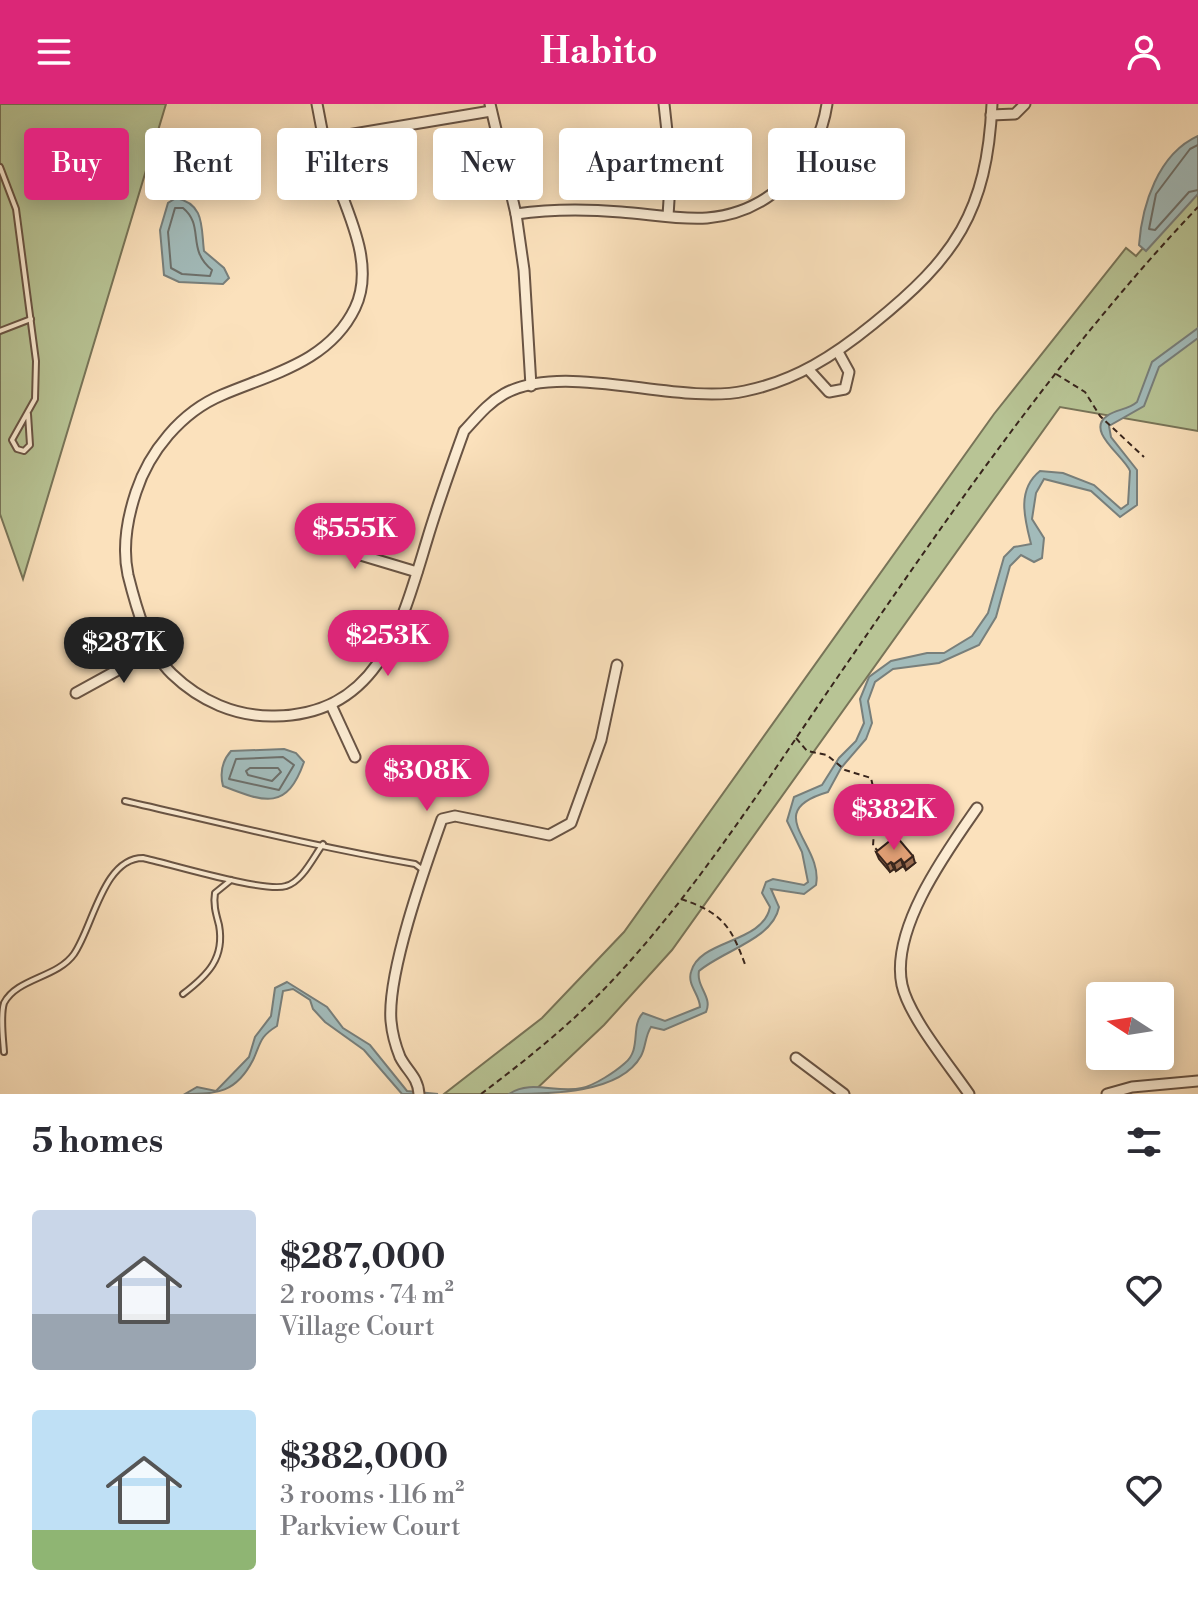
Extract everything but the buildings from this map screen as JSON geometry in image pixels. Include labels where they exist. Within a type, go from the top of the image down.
[{"type":"street","points":[[317,104],[322,128]]},
{"type":"street","points":[[664,104],[671,168],[668,216]]},
{"type":"street","points":[[516,214],[573,209],[706,218],[742,210],[784,186],[816,146],[827,104]]},
{"type":"street","points":[[343,200],[361,257],[362,280],[356,307],[324,348],[251,386],[219,396],[175,428],[154,453],[134,496],[125,539],[132,591],[166,668],[189,690],[225,709],[259,716],[283,716],[331,705],[378,666],[397,634],[464,431],[497,399],[531,386],[555,382],[686,393],[744,391],[808,369],[838,352],[911,294],[946,257],[972,211],[986,166],[991,110],[1015,114],[1025,104]]},
{"type":"street","points":[[383,128],[491,108],[516,214],[526,284],[531,386]]},
{"type":"street","points":[[808,369],[829,392],[845,389],[849,372],[838,352]]},
{"type":"street","points":[[316,524],[357,554],[417,572]]},
{"type":"street","points":[[76,693],[156,649]]},
{"type":"street","points":[[419,1094],[418,1082],[401,1057],[391,1020],[393,983],[442,819],[455,816],[549,835],[571,823],[601,740],[617,665]]},
{"type":"street","points":[[331,705],[355,757]]},
{"type":"street","points":[[969,1094],[914,1011],[902,985],[901,957],[925,890],[977,808]]},
{"type":"street","points":[[796,1058],[844,1094]]},
{"type":"street","points":[[1107,1094],[1132,1087],[1198,1081]]},
{"type":"lane","points":[[0,167],[16,209],[36,361],[35,399],[12,440],[17,449],[24,451],[30,445],[28,414]]},
{"type":"lane","points":[[0,331],[31,319]]},
{"type":"lane","points":[[125,801],[267,836],[323,844],[415,864],[425,872]]},
{"type":"lane","points":[[4,1052],[1,1012],[4,1003],[11,993],[46,977],[74,955],[103,888],[126,863],[143,858],[233,879],[286,886],[296,880],[323,844]]},
{"type":"lane","points":[[183,994],[208,975],[216,962],[221,939],[215,893],[233,879]]},
{"type":"path","points":[[481,1094],[559,1031],[610,983],[680,898],[1055,374],[1198,207]]},
{"type":"path","points":[[1170,226],[1175,231]]},
{"type":"path","points":[[1055,374],[1085,392],[1100,416],[1144,457]]},
{"type":"path","points":[[795,737],[807,751],[827,755],[845,770],[871,778],[876,800],[873,846],[877,852],[885,845]]},
{"type":"path","points":[[680,898],[719,915],[732,932],[746,967]]},
{"type":"green space","points":[[0,104],[166,104],[159,128],[145,128],[145,174],[23,579],[0,514]]},
{"type":"green space","points":[[1198,186],[1198,431],[1060,407],[672,950],[604,1025],[531,1094],[444,1094],[542,1018],[624,932],[994,414],[1126,248],[1136,256]]},
{"type":"water","points":[[1198,136],[1198,194],[1146,251],[1139,245],[1148,198],[1155,182],[1172,155]]},
{"type":"water","points":[[182,200],[197,211],[204,251],[224,268],[229,278],[223,284],[179,282],[164,275],[160,230],[168,203]]},
{"type":"water","points":[[1198,328],[1198,338],[1159,367],[1144,406],[1109,426],[1111,437],[1137,470],[1137,505],[1120,517],[1091,491],[1044,479],[1036,493],[1032,519],[1044,538],[1042,558],[1034,562],[1021,555],[1010,566],[996,617],[979,645],[939,663],[893,669],[875,682],[868,701],[872,723],[866,739],[841,768],[828,792],[808,800],[798,809],[796,819],[812,856],[816,885],[804,894],[771,889],[779,907],[767,928],[699,971],[708,1007],[706,1012],[664,1030],[651,1027],[641,1056],[631,1069],[601,1085],[563,1092],[509,1094],[526,1088],[573,1089],[593,1084],[630,1057],[637,1024],[643,1013],[665,1021],[700,1007],[690,977],[696,961],[756,928],[765,919],[770,907],[762,893],[766,882],[773,879],[804,885],[808,882],[802,852],[787,821],[794,797],[822,785],[839,758],[856,741],[864,723],[860,699],[869,677],[891,661],[927,653],[944,653],[972,636],[988,613],[1004,557],[1014,547],[1031,544],[1025,496],[1032,479],[1040,471],[1063,473],[1094,485],[1121,509],[1128,504],[1130,471],[1103,436],[1101,422],[1137,402],[1152,362]]},
{"type":"water","points":[[284,749],[296,753],[304,762],[297,778],[282,795],[263,799],[223,786],[222,768],[231,751]]},
{"type":"water","points":[[287,982],[327,1007],[343,1028],[370,1045],[407,1091],[438,1094],[402,1094],[364,1050],[325,1022],[313,1009],[310,1000],[293,989],[283,991],[277,1026],[264,1037],[240,1079],[216,1092],[185,1094],[197,1087],[216,1091],[249,1057],[255,1037],[271,1016],[275,988]]}]
